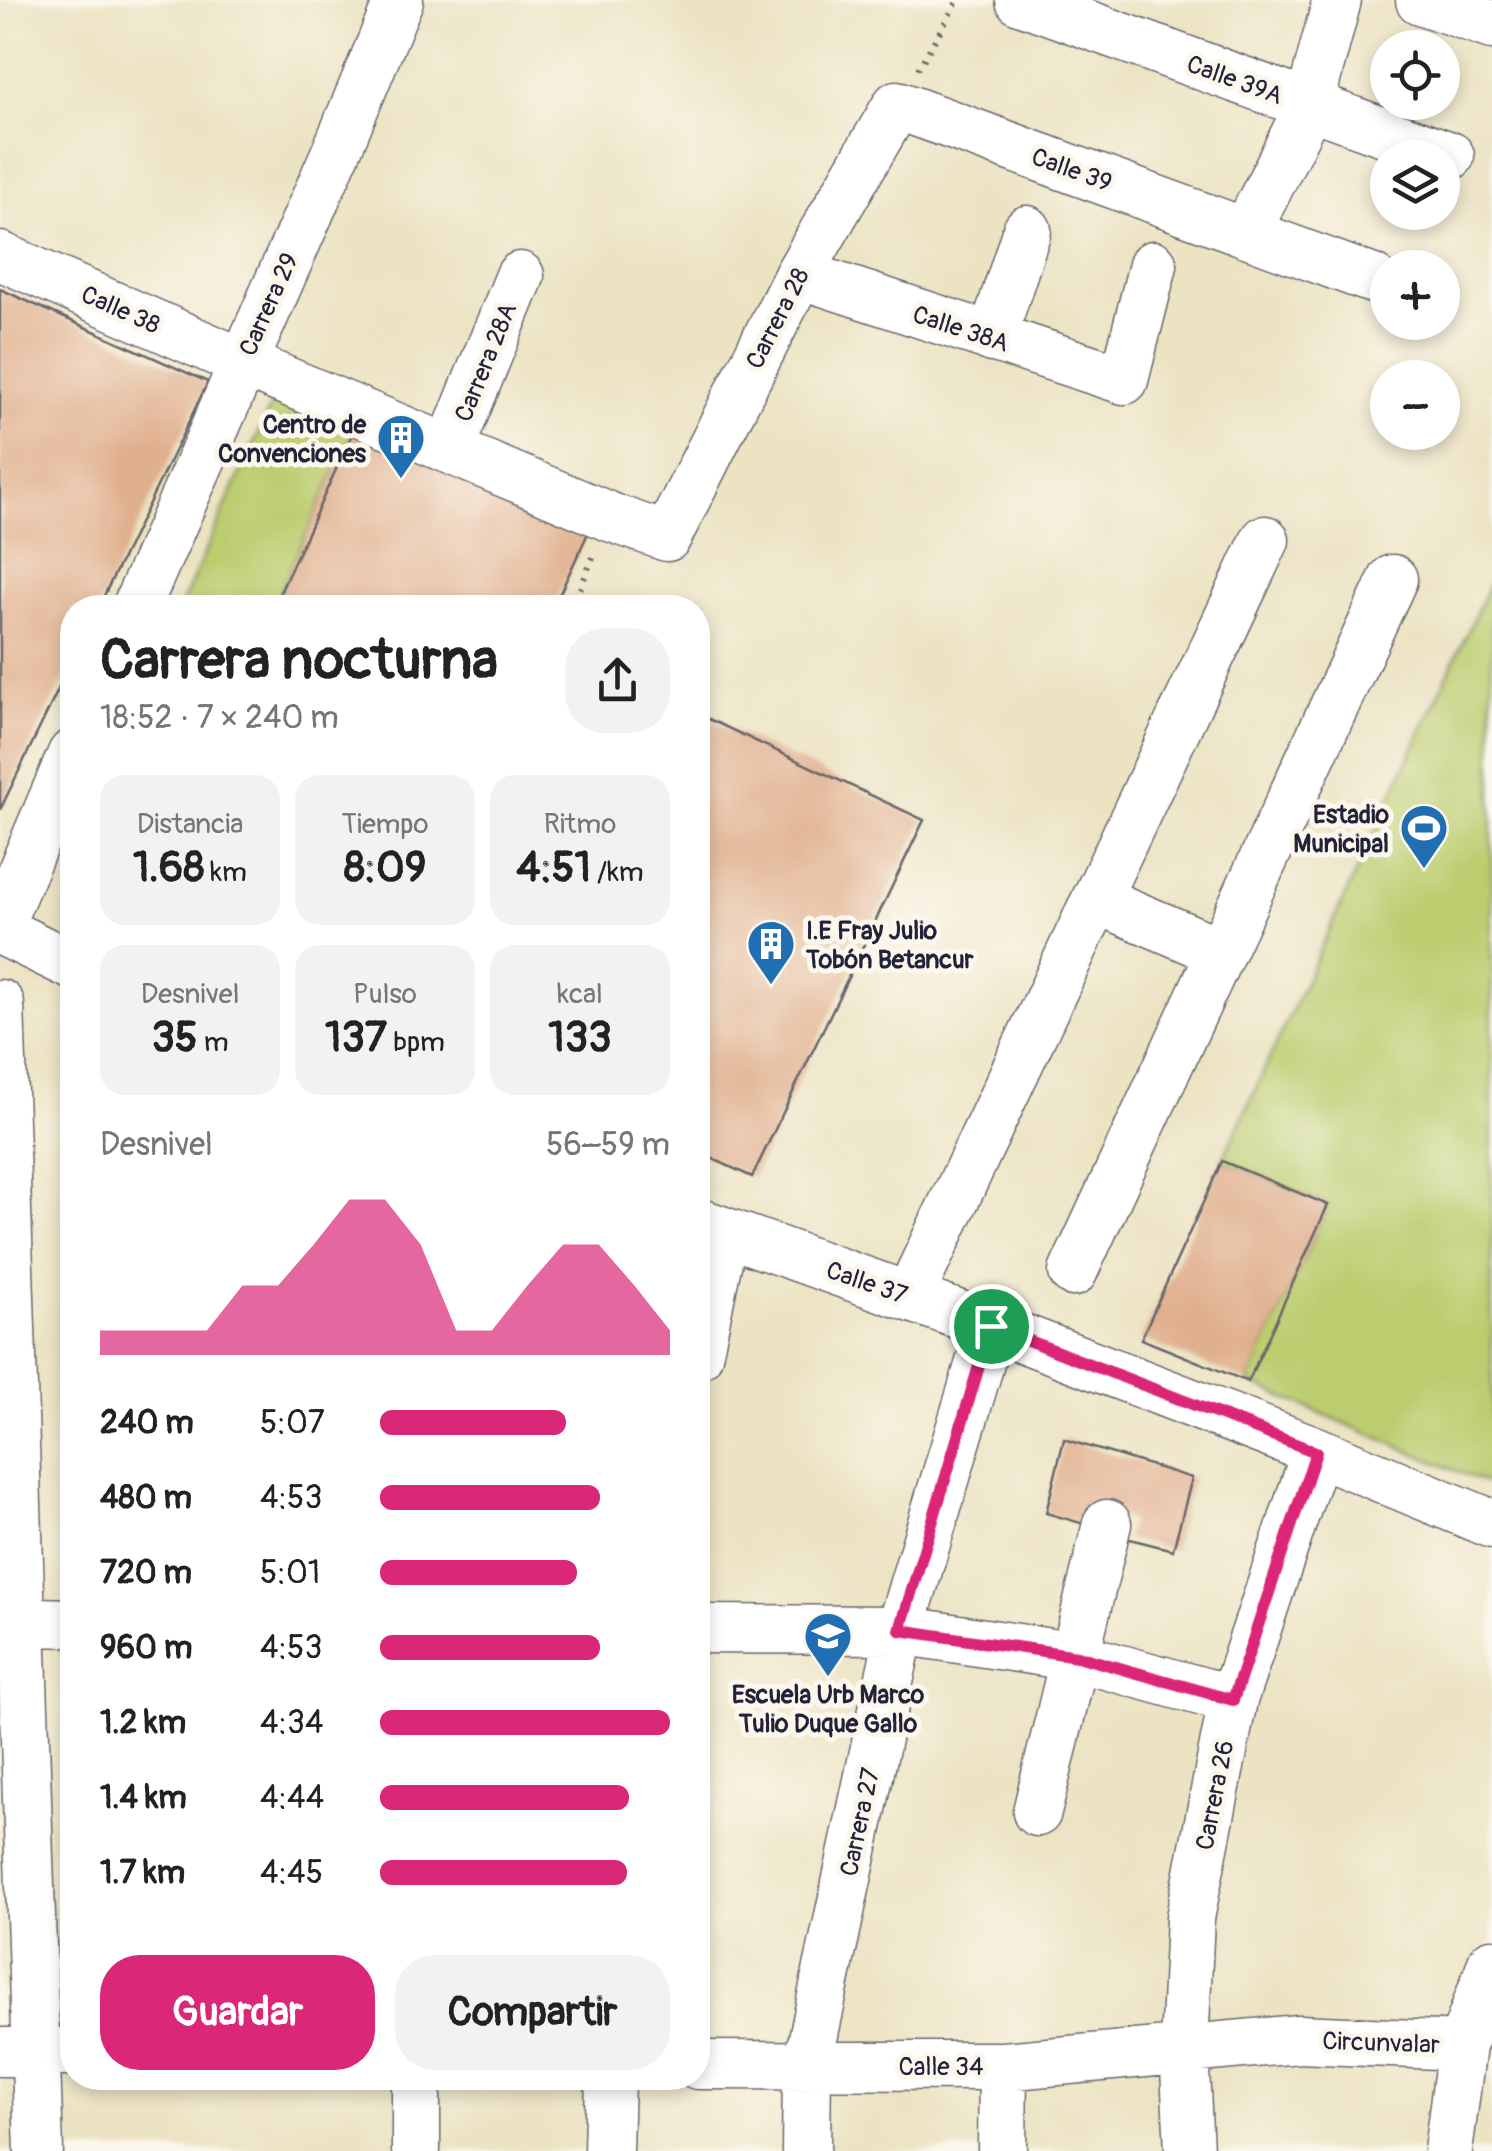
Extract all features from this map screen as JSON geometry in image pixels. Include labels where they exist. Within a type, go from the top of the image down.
[{"type":"street","name":"Carrera 29","points":[[142,595],[399,0]]},
{"type":"street","name":"Calle 39A","points":[[1020,0],[1405,140]]},
{"type":"street","points":[[1246,233],[1309,106],[1336,0]]},
{"type":"street","points":[[1420,0],[1492,25]]},
{"type":"street","name":"Calle 39","points":[[898,105],[1370,277]]},
{"type":"street","name":"Carrera 28","points":[[667,537],[799,274],[898,105]]},
{"type":"street","points":[[992,338],[1027,230]]},
{"type":"street","name":"Calle 38","points":[[0,256],[242,362],[610,517],[667,537]]},
{"type":"street","name":"Calle 38A","points":[[799,274],[1124,380],[1152,265]]},
{"type":"street","name":"Carrera 28A","points":[[450,448],[520,276]]},
{"type":"street","points":[[909,1297],[1265,540]]},
{"type":"street","points":[[1074,1272],[1392,579]]},
{"type":"street","points":[[60,783],[0,926],[60,958]]},
{"type":"street","points":[[1096,899],[1220,952]]},
{"type":"street","points":[[0,1004],[11,1621],[39,2151]]},
{"type":"street","name":"Calle 37","points":[[711,1227],[991,1326],[1492,1524]]},
{"type":"street","name":"Carrera 27","points":[[806,2151],[807,2067],[900,1630],[991,1326]]},
{"type":"street","name":"Carrera 26","points":[[1189,2151],[1184,2048],[1190,1918],[1233,1700],[1316,1452]]},
{"type":"street","points":[[1037,1812],[1107,1524]]},
{"type":"street","points":[[11,1621],[60,1623]]},
{"type":"street","points":[[710,1628],[900,1630],[1077,1656],[1233,1700]]},
{"type":"street","points":[[1448,2151],[1462,2046],[1492,1964]]},
{"type":"street","name":"Circunvalar","points":[[1184,2048],[1300,2039],[1462,2046]]},
{"type":"street","name":"Calle 34","points":[[710,2065],[1002,2066],[1184,2048]]},
{"type":"street","points":[[1002,2066],[1002,2151]]},
{"type":"street","points":[[416,2090],[416,2151]]},
{"type":"street","points":[[608,2151],[610,2090]]},
{"type":"path","points":[[898,105],[958,0]]},
{"type":"path","points":[[577,595],[610,517]]},
{"type":"green space","points":[[276,394],[353,432],[278,595],[186,595]]},
{"type":"green space","name":"Estadio Municipal","points":[[1492,579],[1492,1486],[1248,1382],[1328,1205],[1222,1161]]},
{"type":"building","points":[[0,289],[208,382],[104,595],[60,595],[60,686],[0,810]]},
{"type":"building","name":"Centro de Convenciones","points":[[353,432],[590,529],[559,595],[279,595]]},
{"type":"building","name":"I.E Fray Julio Tobón Betancur","points":[[710,720],[924,820],[752,1177],[710,1158]]},
{"type":"building","points":[[1222,1161],[1328,1205],[1248,1382],[1141,1339]]},
{"type":"building","points":[[1064,1439],[1192,1478],[1173,1550],[1126,1538],[1131,1520],[1095,1508],[1091,1526],[1046,1513]]},
{"type":"place","name":"Centro de Convenciones","points":[[401,480]]},
{"type":"place","name":"Estadio Municipal","points":[[1424,870]]},
{"type":"place","name":"I.E Fray Julio Tobón Betancur","points":[[771,986]]},
{"type":"place","name":"Escuela Urb Marco Tulio Duque Gallo","points":[[828,1678]]},
{"type":"route","points":[[991,1326],[1316,1452],[1233,1700],[1077,1656],[900,1630],[991,1326]]}]
